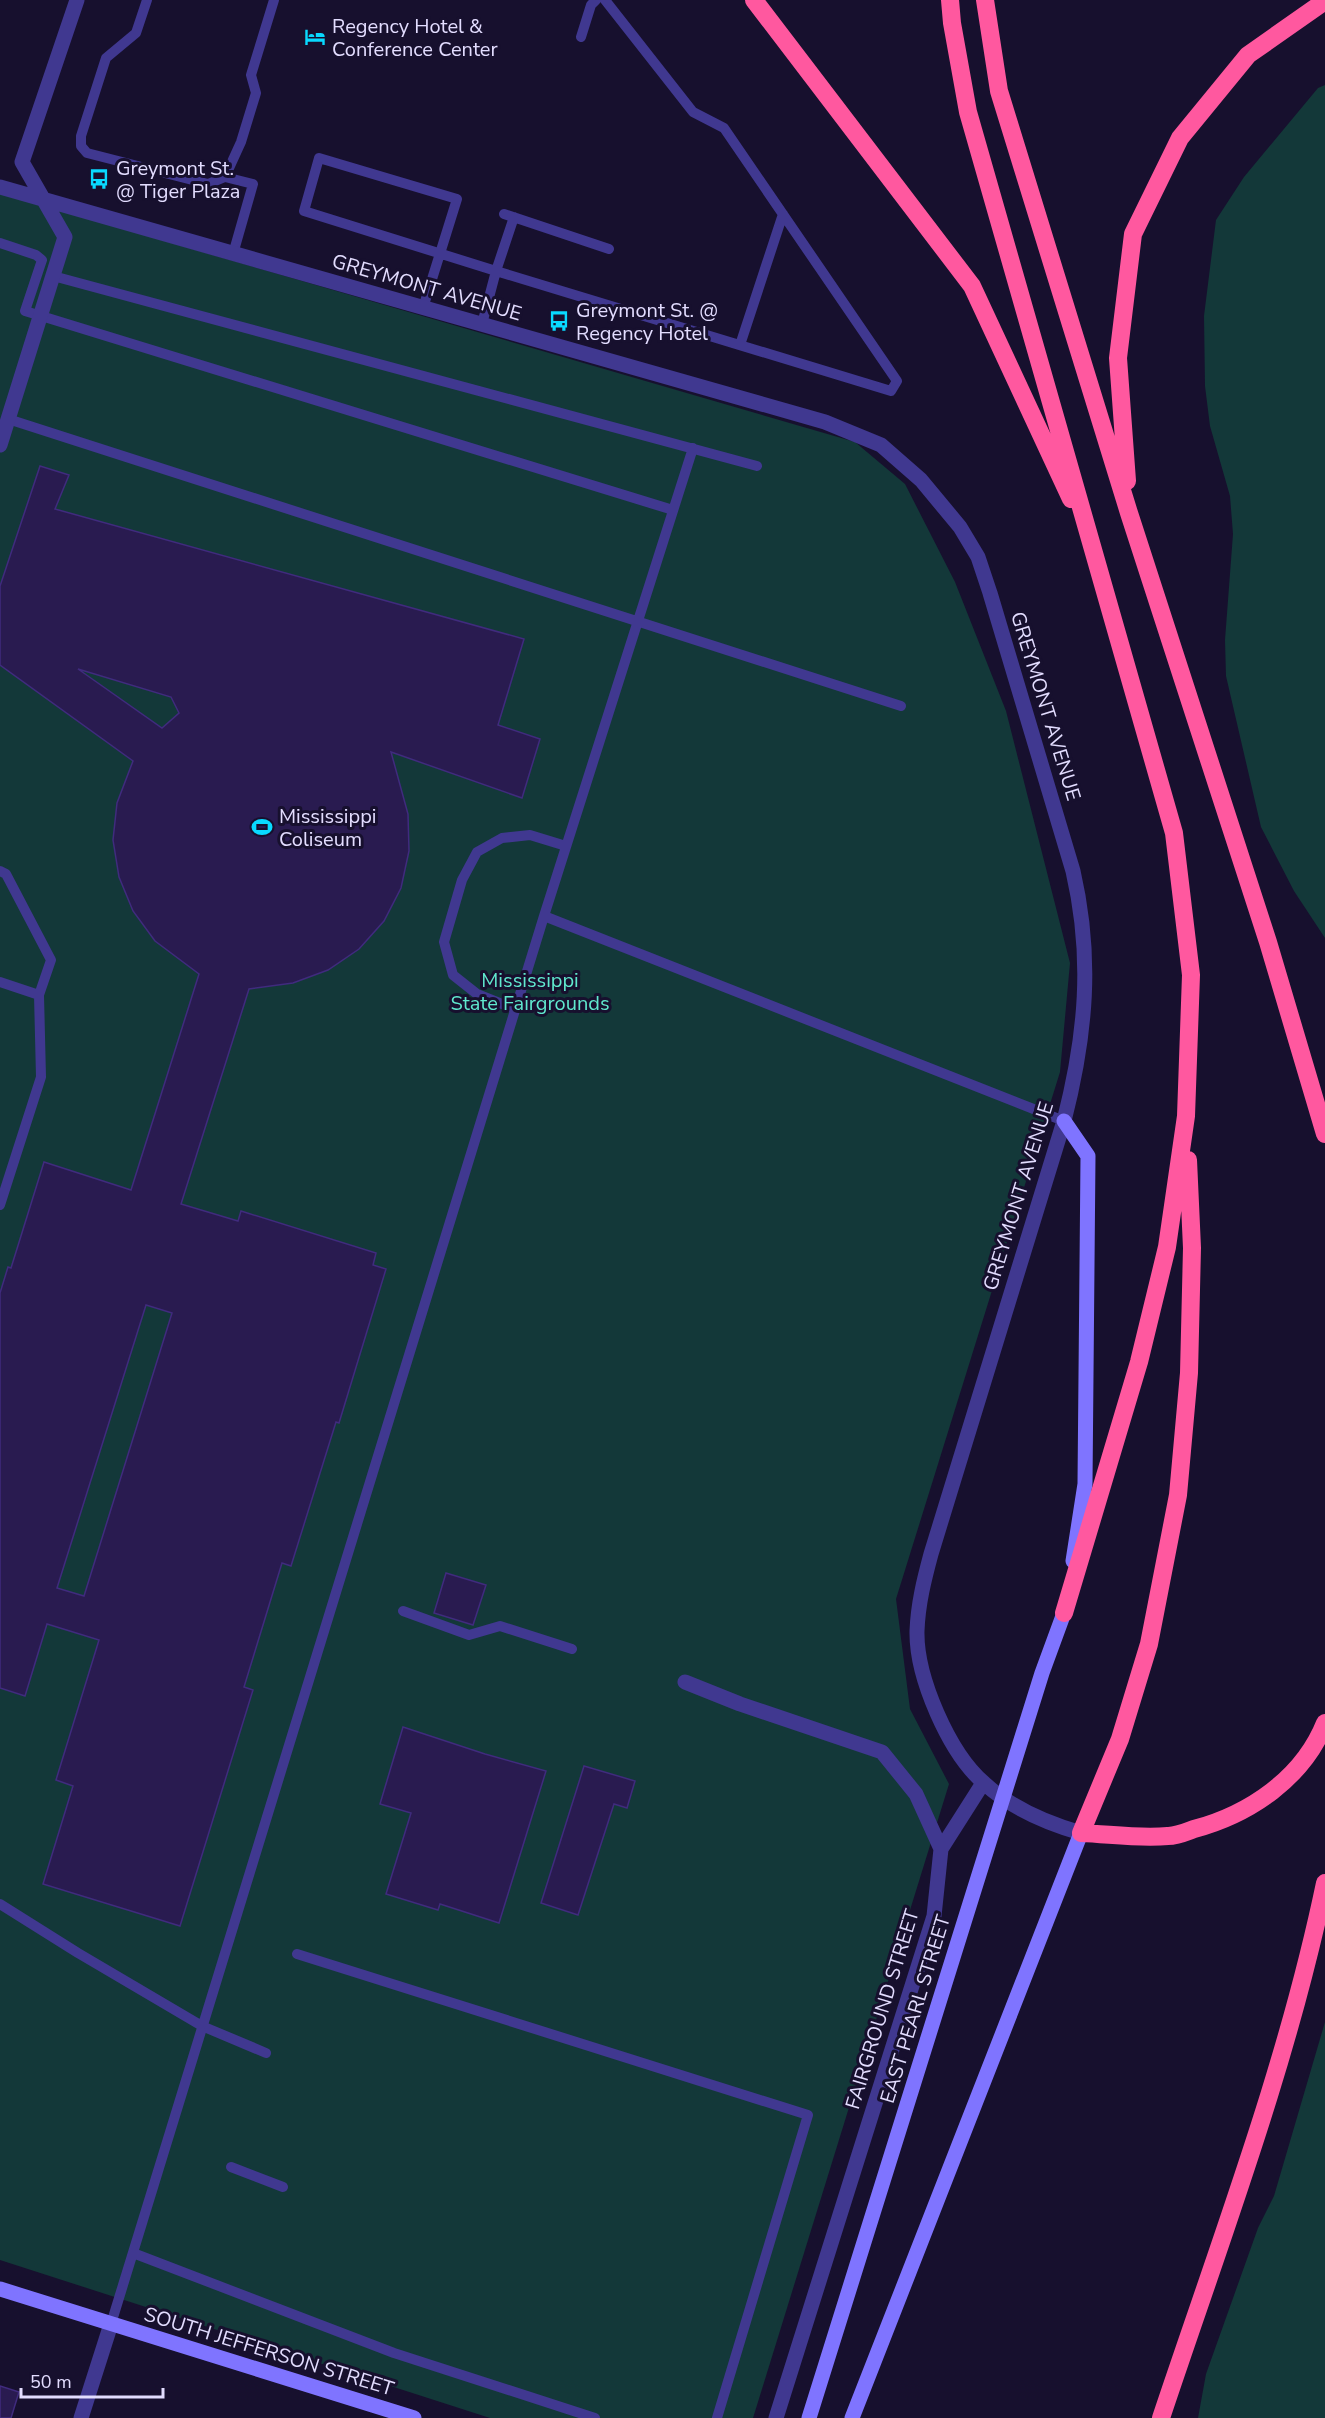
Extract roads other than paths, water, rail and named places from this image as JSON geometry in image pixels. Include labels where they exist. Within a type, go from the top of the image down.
[{"type":"highway","points":[[754,0],[972,286],[1095,553]]},
{"type":"highway","points":[[950,0],[968,112],[1174,833],[1191,975],[1186,1116],[1192,1248],[1189,1362],[1178,1495],[1149,1644],[1120,1739],[1080,1833],[1168,1836],[1214,1824],[1259,1802],[1291,1774],[1319,1737],[1325,1723]]},
{"type":"highway","points":[[985,0],[999,91],[1129,513],[1268,942],[1325,1134]]},
{"type":"highway","points":[[1129,513],[1118,358],[1133,234],[1180,138],[1248,55],[1325,1]]},
{"type":"highway","points":[[1064,1613],[1139,1362],[1167,1247],[1186,1116]]},
{"type":"highway","points":[[1161,2418],[1272,2088],[1325,1883]]},
{"type":"highway","points":[[1167,2418],[1170,2391]]},
{"type":"main road","name":"EAST PEARL STREET","points":[[809,2418],[1042,1673],[1064,1613],[1085,1484],[1088,1156],[1064,1121]]},
{"type":"main road","points":[[852,2418],[1080,1833]]},
{"type":"main road","name":"SOUTH JEFFERSON STREET","points":[[0,2289],[414,2418]]},
{"type":"street","points":[[0,445],[65,237],[22,162],[77,0]]},
{"type":"street","name":"GREYMONT AVENUE","points":[[0,187],[799,413],[854,432],[881,445],[900,460],[921,480],[960,527],[978,557],[990,593],[1073,871],[1085,937],[1084,1020],[1078,1062],[1064,1121],[941,1521],[919,1600],[917,1633],[922,1670],[933,1701],[964,1760],[983,1783],[1030,1814],[1080,1833]]},
{"type":"street","points":[[685,1682],[740,1704],[882,1752],[916,1794],[941,1849]]},
{"type":"street","points":[[941,1849],[983,1783]]},
{"type":"street","name":"FAIRGROUND STREET","points":[[776,2418],[934,1916],[941,1849]]},
{"type":"street","points":[[81,2418],[111,2324]]},
{"type":"lane","points":[[147,0],[136,33],[106,58],[81,136],[81,146],[87,153],[208,184],[225,177],[253,184],[233,254]]},
{"type":"lane","points":[[225,177],[241,142],[256,93],[251,75],[274,0]]},
{"type":"lane","points":[[581,37],[591,5],[596,0]]},
{"type":"lane","points":[[423,308],[440,254],[461,200],[319,158],[304,211],[440,254],[891,391],[897,381],[724,128],[693,112],[605,0]]},
{"type":"lane","points":[[740,345],[783,214]]},
{"type":"lane","points":[[482,324],[509,215],[609,249]]},
{"type":"lane","points":[[0,243],[36,255],[42,260],[25,311],[40,317],[673,510]]},
{"type":"lane","points":[[53,276],[757,466]]},
{"type":"lane","points":[[8,419],[901,706]]},
{"type":"lane","points":[[111,2324],[544,916],[693,448]]},
{"type":"lane","points":[[515,1010],[477,994],[453,975],[444,942],[462,880],[477,852],[502,838],[530,835],[566,846]]},
{"type":"lane","points":[[0,871],[6,874],[51,960],[39,994],[41,1077],[0,1205]]},
{"type":"lane","points":[[544,916],[1064,1121]]},
{"type":"lane","points":[[0,982],[39,994]]},
{"type":"lane","points":[[403,1611],[470,1635],[500,1626],[572,1649]]},
{"type":"lane","points":[[0,1904],[202,2026],[266,2053]]},
{"type":"lane","points":[[297,1954],[808,2115],[717,2418]]},
{"type":"lane","points":[[231,2167],[284,2187]]},
{"type":"lane","points":[[133,2253],[393,2354],[595,2418]]},
{"type":"place","name":"Regency Hotel & Conference Center","points":[[315,37]]},
{"type":"place","name":"Greymont St. @ Tiger Plaza","points":[[99,179]]},
{"type":"place","name":"Greymont St. @ Regency Hotel","points":[[559,321]]},
{"type":"place","name":"Mississippi Coliseum","points":[[262,827]]},
{"type":"park label","name":"Mississippi State Fairgrounds","points":[[530,992]]}]
